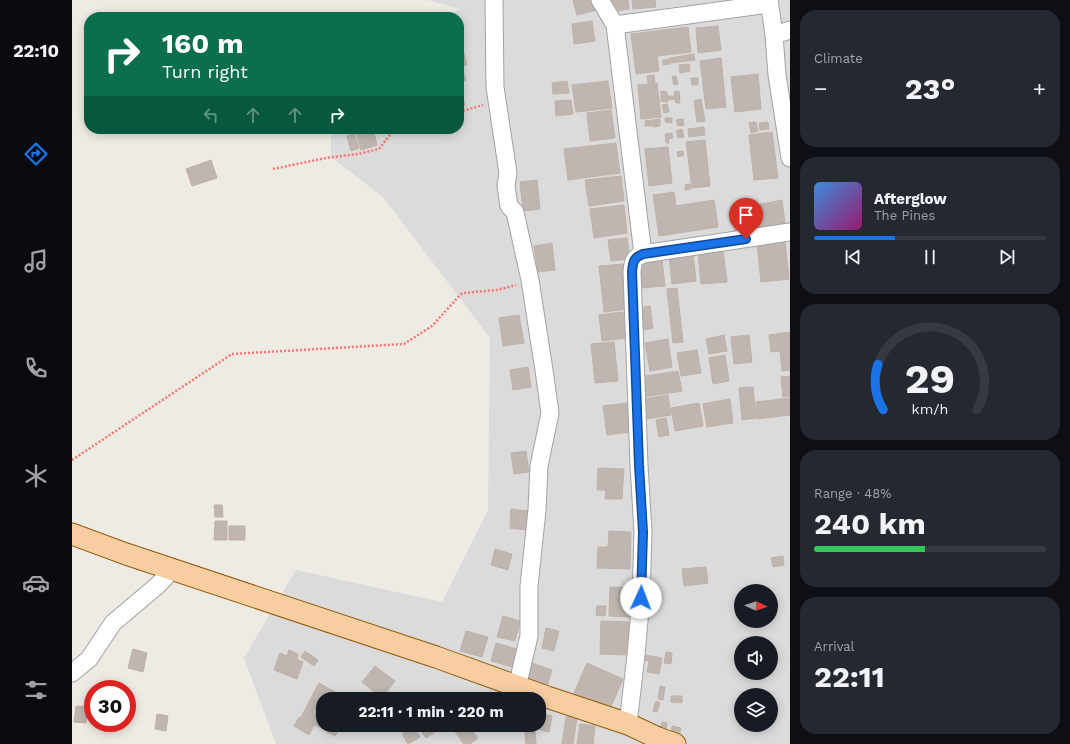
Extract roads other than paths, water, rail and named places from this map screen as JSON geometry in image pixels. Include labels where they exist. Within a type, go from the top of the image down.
[{"type":"main road","points":[[72,534],[172,570],[429,654],[517,687],[628,724],[662,742]]},
{"type":"street","points":[[494,0],[494,71],[508,174],[506,186],[509,206],[516,212],[530,280],[550,413],[539,466],[537,510],[529,586],[529,636],[517,687]]},
{"type":"street","points":[[600,0],[615,25],[643,254]]},
{"type":"street","points":[[615,25],[769,2],[774,35],[777,75],[790,158]]},
{"type":"street","points":[[774,35],[790,30]]},
{"type":"street","points":[[628,724],[641,598],[643,532],[639,465],[632,272],[633,264],[636,257],[643,254],[790,232]]},
{"type":"street","points":[[72,673],[89,659],[113,623],[158,585],[172,570]]}]
